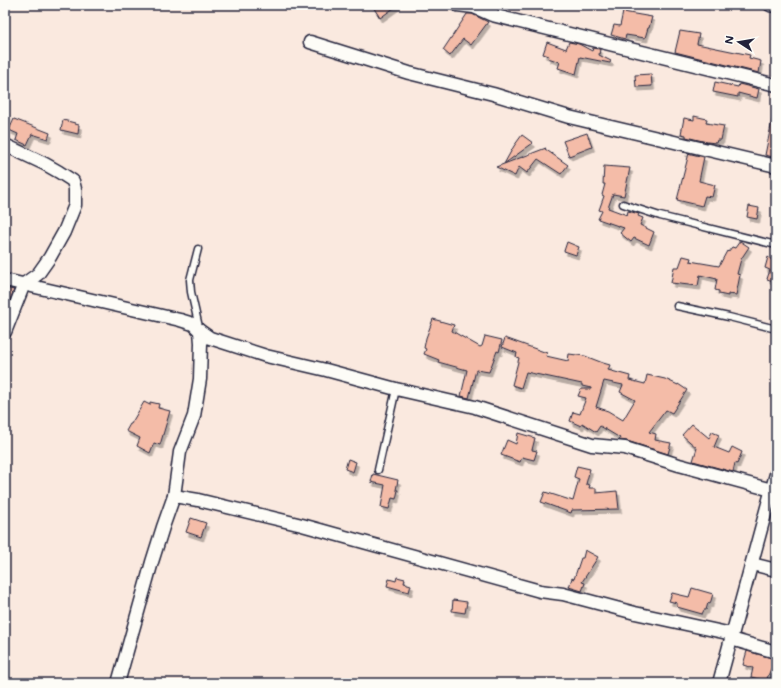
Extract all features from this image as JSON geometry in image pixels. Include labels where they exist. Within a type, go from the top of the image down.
[{"type":"street","points":[[457,5],[494,10],[776,85]]},
{"type":"street","points":[[770,5],[776,6]]},
{"type":"street","points":[[310,42],[409,73],[493,94],[569,117],[776,166]]},
{"type":"street","points":[[5,145],[59,172],[73,181],[76,189],[75,205],[64,232],[50,257],[38,274],[24,284],[5,332]]},
{"type":"street","points":[[5,280],[180,320],[193,324],[210,338],[266,356],[396,389],[475,407],[592,445],[625,448],[680,465],[772,490]]},
{"type":"street","points":[[118,683],[154,555],[174,496],[180,452],[194,416],[200,379],[200,331]]},
{"type":"street","points":[[719,683],[776,474]]},
{"type":"street","points":[[174,496],[198,500],[302,526],[540,591],[564,594],[635,613],[732,636],[776,652]]},
{"type":"street","points":[[752,564],[776,570]]},
{"type":"lane","points":[[623,204],[660,216],[776,245]]},
{"type":"lane","points":[[198,249],[190,280],[191,292],[200,331]]},
{"type":"lane","points":[[676,306],[730,317],[776,329]]},
{"type":"lane","points":[[378,470],[396,389]]},
{"type":"building","points":[[372,5],[398,5],[380,18]]},
{"type":"building","points":[[623,12],[652,17],[645,38],[626,35],[625,39],[611,35],[614,25],[620,26]]},
{"type":"building","points":[[467,14],[472,14],[488,22],[471,45],[463,39],[450,56],[443,50]]},
{"type":"building","points":[[680,31],[699,34],[697,44],[750,55],[749,58],[761,61],[759,73],[675,52]]},
{"type":"building","points":[[547,42],[566,49],[569,42],[579,44],[592,51],[593,48],[600,49],[599,55],[611,61],[610,63],[580,57],[576,74],[558,68],[560,62],[548,58],[549,56],[543,54]]},
{"type":"building","points":[[651,74],[652,86],[636,87],[635,75]]},
{"type":"building","points":[[715,82],[738,87],[739,84],[759,89],[757,98],[738,93],[738,97],[713,92]]},
{"type":"building","points":[[694,116],[707,119],[706,123],[724,126],[721,140],[717,140],[716,143],[707,142],[686,137],[686,135],[681,134],[684,118],[694,120]]},
{"type":"building","points":[[773,116],[776,117],[776,146],[773,157],[765,155]]},
{"type":"building","points":[[14,119],[50,133],[48,139],[32,134],[27,145],[16,140],[18,134],[9,130]]},
{"type":"building","points":[[63,120],[79,125],[78,134],[61,130]]},
{"type":"building","points":[[587,133],[592,147],[569,156],[563,141]]},
{"type":"building","points":[[522,135],[533,143],[504,164],[514,146]]},
{"type":"building","points":[[546,148],[545,149],[568,165],[561,174],[538,159],[527,173],[519,167],[515,176],[496,167]]},
{"type":"building","points":[[689,153],[704,157],[699,181],[715,185],[712,197],[705,196],[702,206],[677,200]]},
{"type":"building","points":[[604,166],[630,168],[624,196],[613,194],[608,208],[627,215],[628,211],[639,214],[638,216],[643,218],[640,225],[654,232],[649,245],[634,238],[631,242],[620,233],[624,228],[598,219],[602,211],[599,210],[604,196],[602,195],[605,184],[603,184]]},
{"type":"building","points":[[749,206],[759,208],[757,219],[747,217]]},
{"type":"building","points":[[740,241],[749,247],[741,259],[737,274],[740,275],[736,295],[728,294],[728,296],[719,294],[719,291],[715,290],[717,279],[700,275],[698,286],[671,283],[674,267],[679,267],[683,256],[691,258],[690,261],[719,266],[727,251],[728,252],[732,247],[735,248]]},
{"type":"building","points":[[567,242],[579,247],[576,255],[564,251]]},
{"type":"building","points":[[773,256],[776,256],[776,282],[767,279],[770,270],[765,268],[768,257],[772,260]]},
{"type":"building","points":[[5,288],[14,290],[5,312]]},
{"type":"building","points":[[433,319],[454,325],[452,331],[480,347],[482,346],[485,336],[502,340],[499,352],[497,351],[489,372],[476,370],[469,398],[461,396],[467,370],[438,362],[439,360],[424,354],[426,349],[424,348],[426,338]]},
{"type":"building","points":[[505,338],[547,353],[546,356],[568,361],[569,354],[585,356],[610,365],[608,370],[630,376],[629,380],[645,384],[647,375],[678,384],[687,390],[672,413],[666,410],[649,432],[656,434],[655,440],[671,443],[668,454],[627,441],[619,440],[620,438],[600,426],[596,432],[582,423],[581,426],[570,421],[573,412],[580,414],[586,398],[578,396],[581,389],[591,389],[582,386],[582,384],[526,372],[521,388],[512,385],[519,358],[516,357],[517,353],[502,347]],"holes":[[[604,381],[623,385],[620,392],[635,400],[623,420],[608,411],[596,407]]]},
{"type":"building","points":[[144,402],[150,405],[150,402],[159,404],[158,408],[170,411],[160,445],[154,443],[150,453],[137,446],[140,438],[126,431]]},
{"type":"building","points":[[692,424],[709,438],[712,432],[719,435],[714,447],[729,453],[732,447],[742,452],[737,464],[735,463],[733,472],[693,461],[697,448],[682,435]]},
{"type":"building","points":[[518,433],[535,438],[532,450],[537,451],[534,460],[522,457],[520,462],[501,455],[507,440],[516,444]]},
{"type":"building","points":[[348,459],[356,462],[353,472],[345,469]]},
{"type":"building","points":[[577,466],[590,469],[586,484],[590,485],[589,488],[596,488],[596,493],[617,491],[619,509],[572,510],[571,513],[541,502],[545,492],[573,501],[579,479],[574,477]]},
{"type":"building","points":[[373,474],[398,480],[396,499],[392,498],[389,509],[381,507],[385,485],[371,482]]},
{"type":"building","points":[[191,518],[206,523],[201,537],[186,532]]},
{"type":"building","points":[[585,550],[598,557],[582,582],[585,583],[582,591],[569,587],[572,578],[574,579]]},
{"type":"building","points":[[397,577],[405,579],[404,583],[411,585],[409,592],[387,586],[389,579],[396,581]]},
{"type":"building","points":[[692,588],[713,594],[710,604],[708,603],[706,610],[704,610],[702,614],[677,607],[677,603],[669,601],[672,593],[689,597]]},
{"type":"building","points":[[453,600],[467,602],[465,613],[452,611]]},
{"type":"building","points":[[747,651],[775,659],[766,681],[751,677],[753,668],[743,665]]}]
